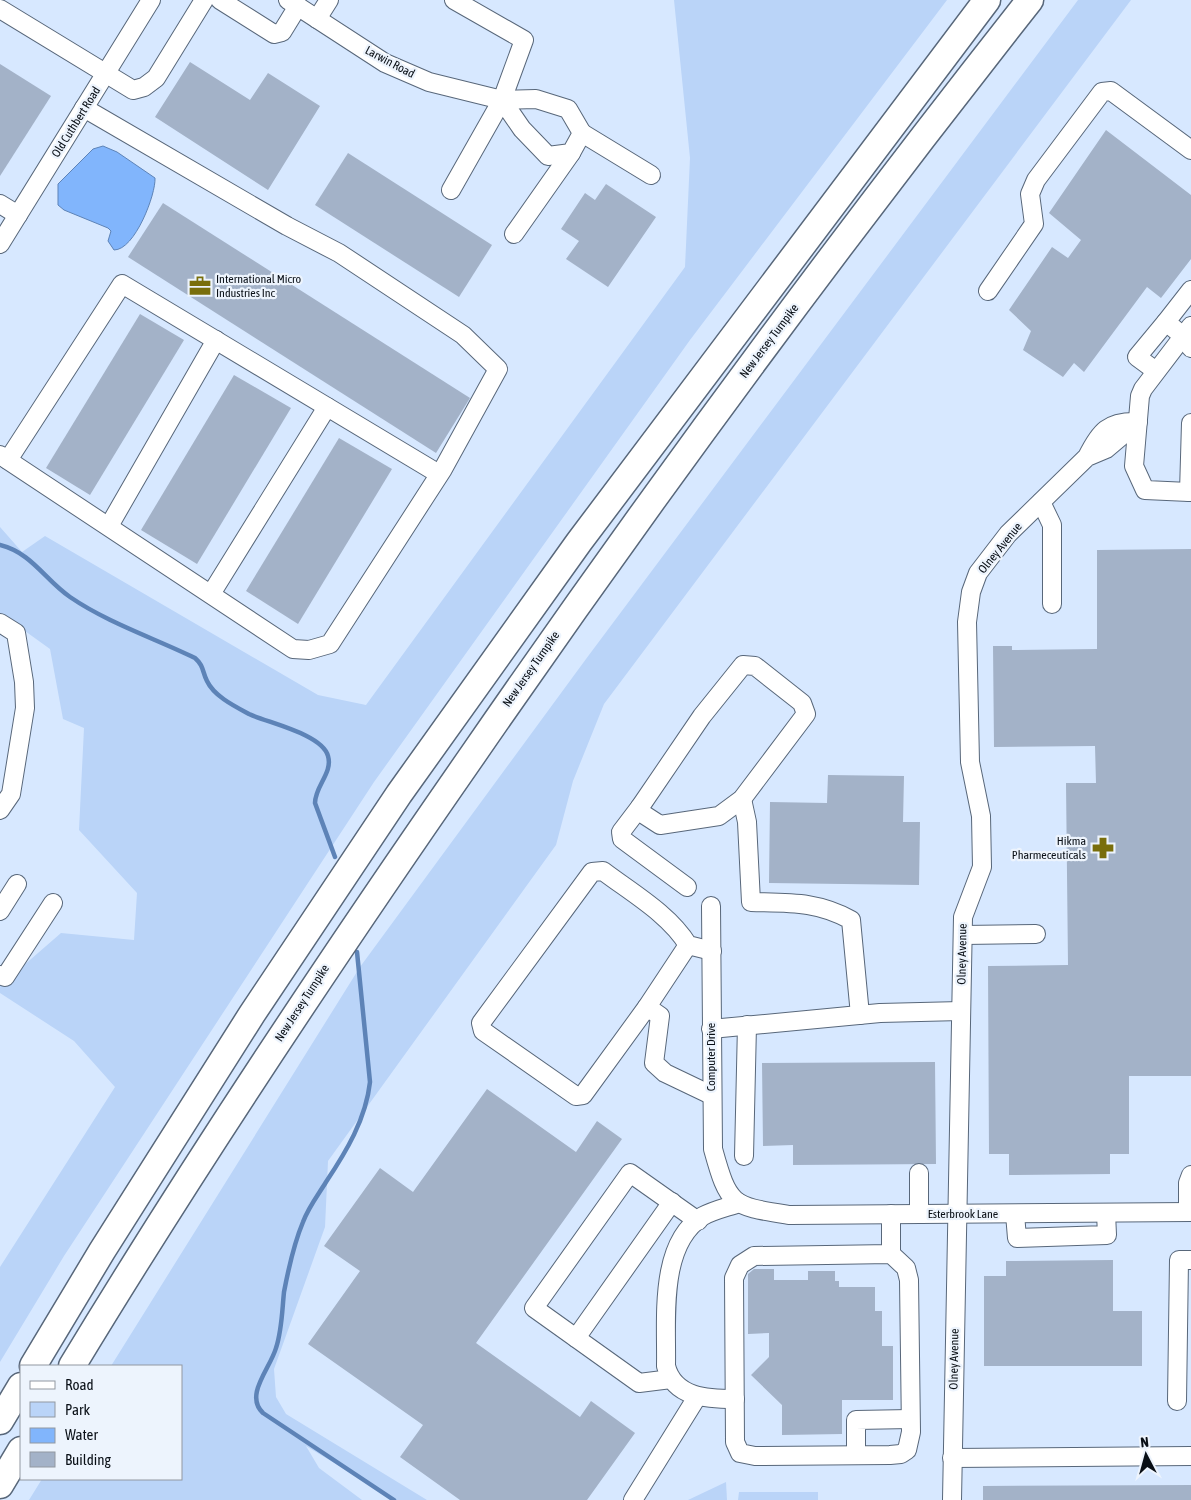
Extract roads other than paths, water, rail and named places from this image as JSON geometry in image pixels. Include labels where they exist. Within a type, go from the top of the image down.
[{"type":"highway","points":[[34,1365],[102,1251],[247,1022],[399,794],[585,534],[987,0]]},
{"type":"highway","name":"New Jersey Turnpike","points":[[73,1365],[249,1084],[344,939],[599,572],[772,336],[1030,0]]},
{"type":"highway","points":[[0,1421],[20,1388]]},
{"type":"highway","points":[[0,1485],[20,1452]]},
{"type":"street","name":"Old Cuthbert Road","points":[[0,244],[151,0]]},
{"type":"street","points":[[0,10],[133,90],[150,84],[204,0]]},
{"type":"street","points":[[220,0],[274,34],[282,32],[293,3]]},
{"type":"street","points":[[318,19],[329,0]]},
{"type":"street","points":[[451,190],[502,100],[524,40],[454,0]]},
{"type":"street","name":"Larwin Road","points":[[293,3],[385,63],[429,82],[502,100],[536,99],[568,109],[582,133]]},
{"type":"street","points":[[988,291],[1034,224],[1030,194],[1036,180],[1102,92],[1111,91],[1191,150]]},
{"type":"street","points":[[502,100],[522,129],[548,156],[571,153]]},
{"type":"street","points":[[84,108],[287,226],[339,253],[463,335],[498,369],[439,474],[330,644],[309,650],[293,649],[4,457],[122,284],[439,474]]},
{"type":"street","points":[[514,234],[571,153],[582,133],[651,175]]},
{"type":"street","points":[[0,204],[18,215]]},
{"type":"street","points":[[1156,371],[1137,357],[1191,290]]},
{"type":"street","points":[[1166,322],[1188,337],[1156,371],[1140,396],[1134,466],[1145,490],[1190,492],[1191,423]]},
{"type":"street","points":[[109,526],[216,340]]},
{"type":"street","points":[[211,594],[327,407]]},
{"type":"street","name":"Olney Avenue","points":[[952,1500],[963,917],[982,867],[981,816],[970,762],[967,622],[971,592],[978,573],[1008,534],[1088,457],[1106,449],[1138,422]]},
{"type":"street","points":[[1042,502],[1052,525],[1052,604]]},
{"type":"street","points":[[0,623],[16,633],[26,708],[11,794],[0,810]]},
{"type":"street","points":[[640,807],[643,814],[660,825],[720,816],[742,799],[806,714],[802,702],[755,666],[743,665],[702,716],[621,832],[622,839],[687,887]]},
{"type":"street","points":[[742,799],[747,822],[751,902],[811,904],[833,910],[851,920],[860,1015]]},
{"type":"street","points":[[688,945],[648,1007],[583,1095],[576,1096],[483,1031],[480,1023],[592,872],[603,871],[677,927],[688,945],[712,951]]},
{"type":"street","points":[[0,911],[17,884]]},
{"type":"street","points":[[0,975],[5,978],[53,903]]},
{"type":"street","name":"Computer Drive","points":[[711,906],[711,1095],[713,1149],[721,1178],[731,1198],[738,1202]]},
{"type":"street","points":[[963,936],[1036,934]]},
{"type":"street","points":[[648,1007],[660,1016],[654,1062],[666,1073],[711,1095]]},
{"type":"street","points":[[712,1029],[860,1015],[961,1011]]},
{"type":"street","points":[[744,1156],[747,1025]]},
{"type":"street","points":[[671,1379],[639,1383],[534,1308],[630,1173],[698,1220]]},
{"type":"street","points":[[919,1214],[920,1173]]},
{"type":"street","points":[[1189,1212],[1188,1183],[1191,1175]]},
{"type":"street","points":[[576,1338],[672,1202]]},
{"type":"street","points":[[735,1399],[697,1397],[671,1379],[666,1366],[668,1275],[672,1260],[698,1220],[738,1202]]},
{"type":"street","name":"Esterbrook Lane","points":[[738,1202],[748,1208],[790,1215],[1189,1212]]},
{"type":"street","points":[[1015,1214],[1017,1238],[1107,1235],[1106,1213]]},
{"type":"street","points":[[891,1214],[892,1254],[906,1268],[909,1280],[910,1442],[907,1450],[896,1455],[755,1456],[740,1454],[736,1442],[734,1278],[740,1265],[754,1256],[892,1254]]},
{"type":"street","points":[[1177,1401],[1179,1260],[1191,1260]]},
{"type":"street","points":[[633,1500],[697,1397]]},
{"type":"street","points":[[856,1455],[856,1420],[910,1419]]},
{"type":"street","points":[[952,1458],[1191,1456]]},
{"type":"water","points":[[103,146],[117,152],[155,178],[152,196],[143,220],[129,241],[122,248],[114,250],[108,241],[111,231],[108,228],[64,210],[58,205],[58,184],[93,149]]},
{"type":"waterway","points":[[0,545],[30,560],[61,590],[100,615],[195,658],[201,666],[210,686],[219,696],[231,704],[249,714],[305,735],[324,748],[329,762],[315,803],[335,857]]},
{"type":"waterway","points":[[357,952],[370,1082],[368,1096],[354,1135],[310,1207],[300,1230],[284,1292],[278,1341],[260,1382],[256,1398],[258,1406],[263,1413],[394,1500]]},
{"type":"place","name":"International Micro Industries Inc","points":[[200,286]]},
{"type":"place","name":"Hikma Pharmeceuticals","points":[[1103,848]]}]
